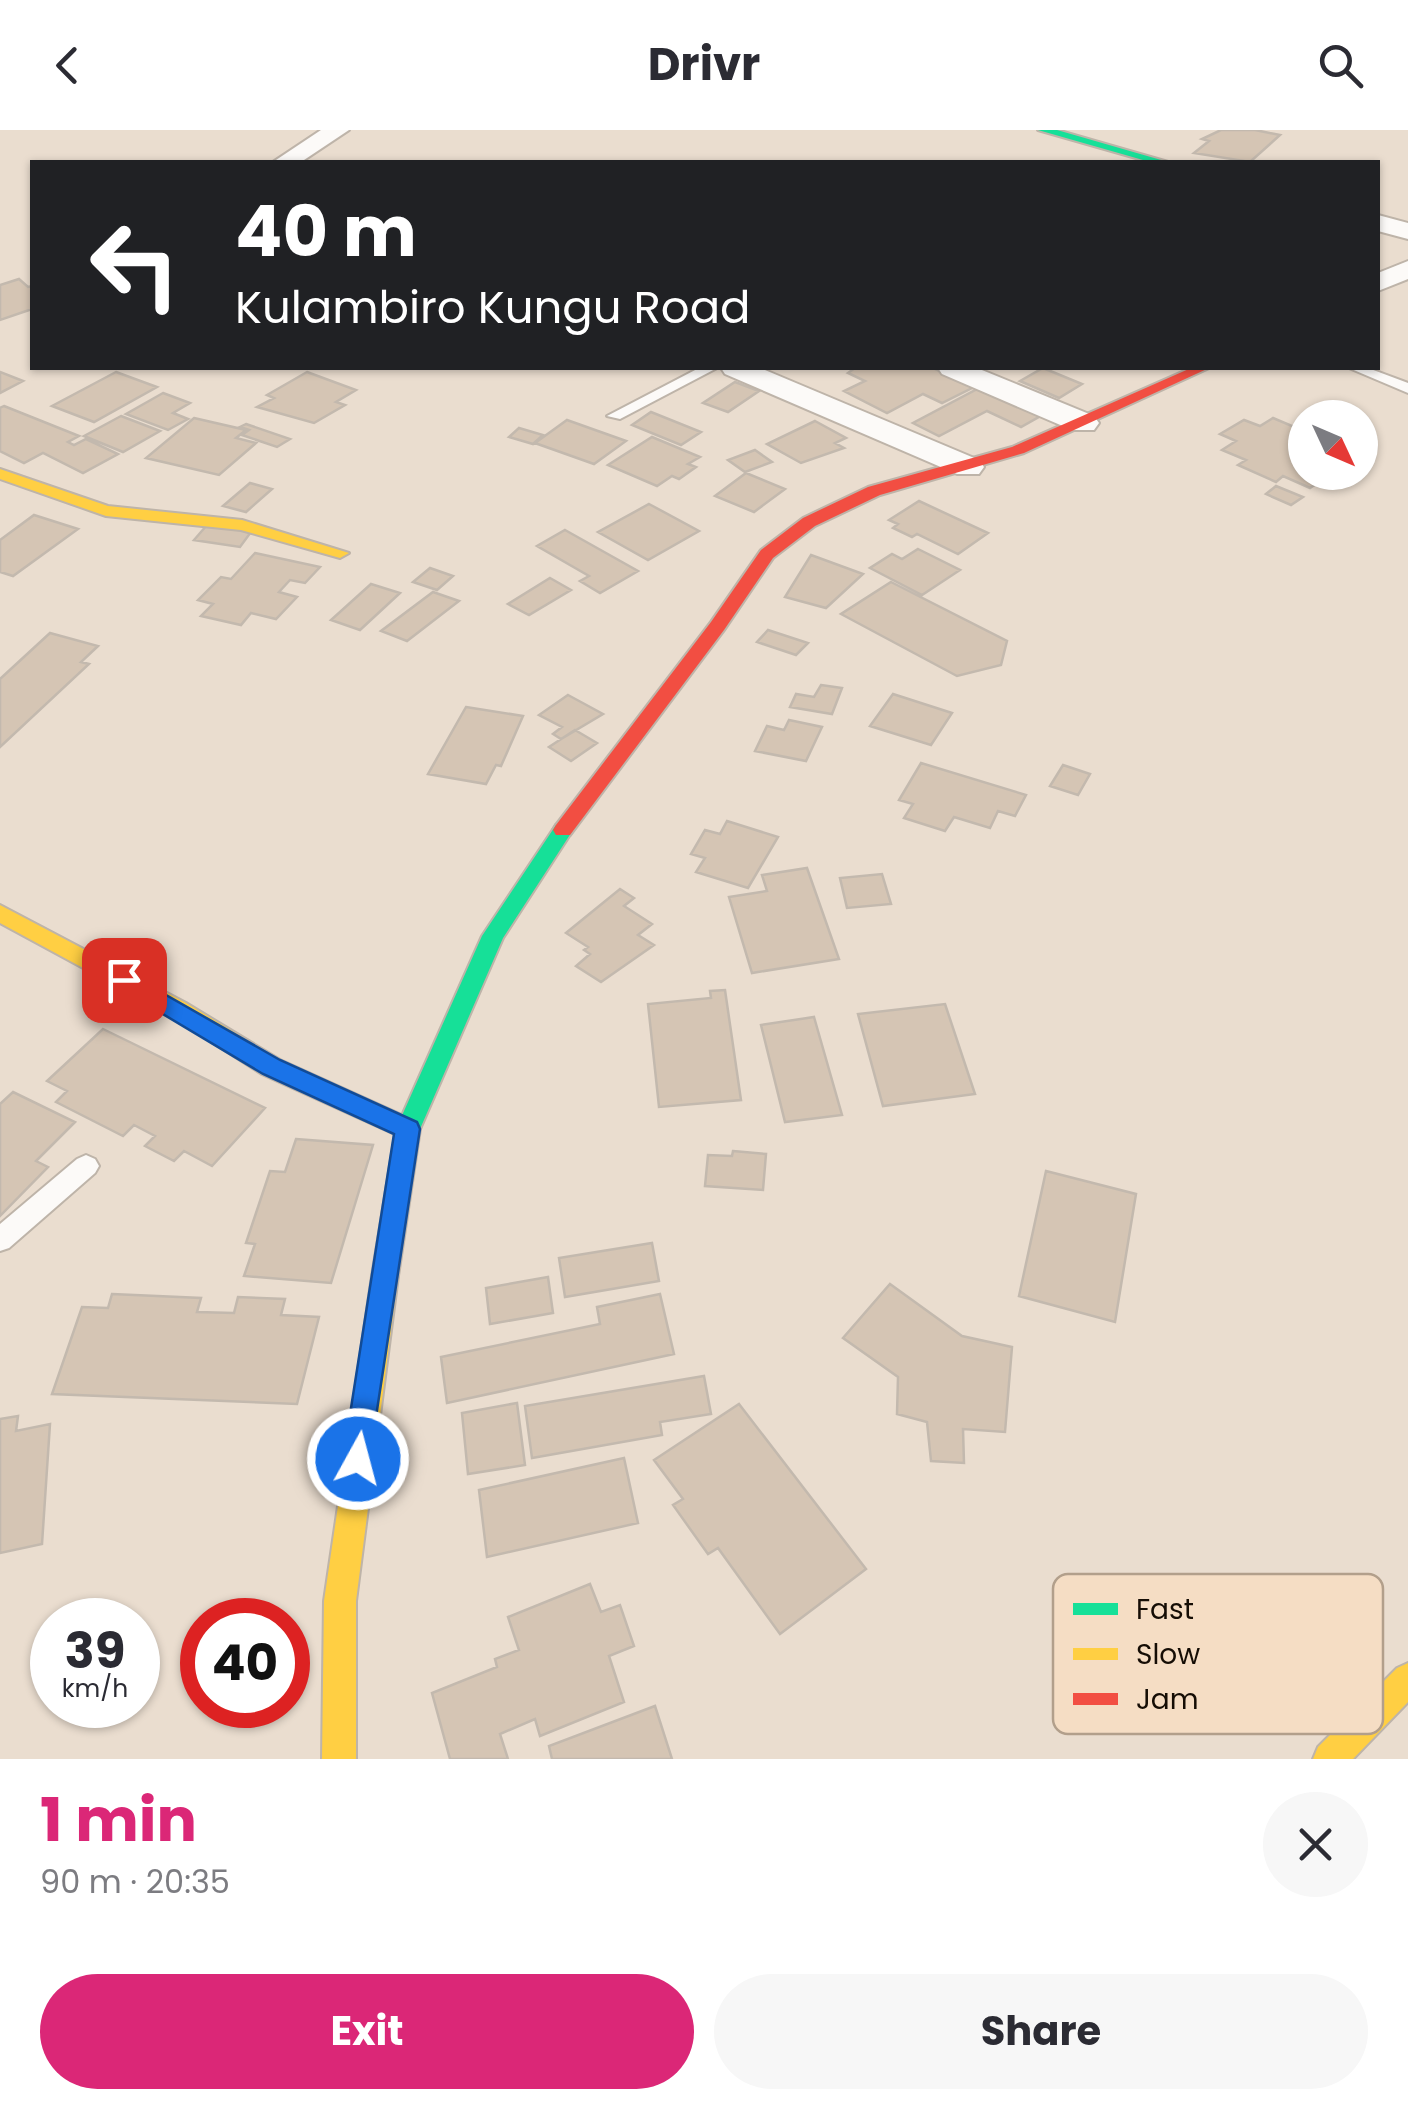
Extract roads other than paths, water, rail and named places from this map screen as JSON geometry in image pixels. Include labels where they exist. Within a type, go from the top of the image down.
[{"type":"street","points":[[288,160],[337,130]]},
{"type":"street","points":[[1044,130],[1155,160]]},
{"type":"street","points":[[1380,224],[1408,232]]},
{"type":"street","points":[[1380,282],[1407,270]]},
{"type":"street","points":[[741,370],[968,467]]},
{"type":"street","points":[[958,370],[1083,423]]},
{"type":"street","points":[[339,1759],[340,1601],[367,1388],[408,1129],[492,936],[541,858],[718,626],[767,554],[809,522],[874,491],[968,467],[1083,423],[1198,370]]},
{"type":"street","points":[[0,474],[106,511],[242,525],[340,553]]},
{"type":"street","points":[[0,913],[178,1008],[272,1067],[408,1129]]},
{"type":"street","points":[[1383,1705],[1408,1679]]},
{"type":"street","points":[[1330,1759],[1354,1734]]},
{"type":"lane","points":[[616,416],[706,370]]},
{"type":"lane","points":[[1361,370],[1408,388]]},
{"type":"lane","points":[[0,1240],[86,1166]]}]
